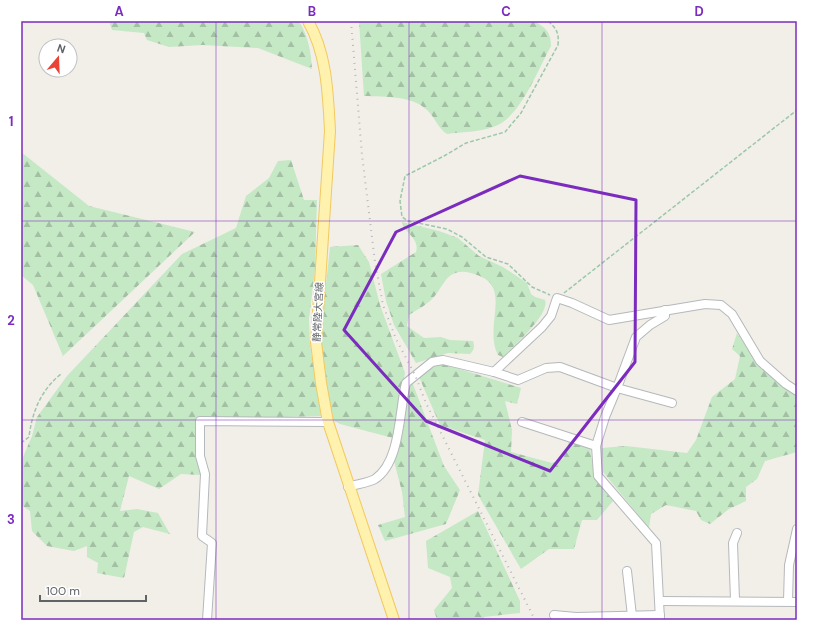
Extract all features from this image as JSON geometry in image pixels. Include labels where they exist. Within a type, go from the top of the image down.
[{"type":"main road","name":"静常陸大宮線","points":[[308,21],[315,34],[322,58],[328,96],[330,131],[316,342],[328,422],[348,487],[394,620]]},
{"type":"street","points":[[494,372],[542,327],[551,316],[557,298],[572,303],[609,320],[705,304],[721,305],[732,314],[760,361],[797,392]]},
{"type":"street","points":[[554,615],[576,617],[660,617],[656,543],[598,476],[596,446],[605,417],[636,337],[650,325],[665,316],[665,310]]},
{"type":"street","points":[[348,487],[374,480],[388,466],[395,444],[406,383],[432,362],[443,360],[494,372],[518,380],[546,368],[560,367],[617,388],[672,403]]},
{"type":"street","points":[[207,620],[212,543],[202,536],[205,474],[200,456],[200,421],[328,422]]},
{"type":"street","points":[[522,422],[596,446]]},
{"type":"street","points":[[788,601],[789,565],[797,529]]},
{"type":"street","points":[[736,600],[733,543],[737,533]]},
{"type":"street","points":[[627,571],[632,616]]},
{"type":"street","points":[[660,601],[736,600],[797,602]]},
{"type":"path","points":[[548,21],[557,28],[559,35],[558,45],[521,113],[505,132],[466,143],[405,176],[400,207],[402,217],[408,221],[447,229],[462,237],[486,257],[508,264],[532,287],[557,298],[797,110]]},
{"type":"path","points":[[21,443],[30,437],[31,420],[39,400],[51,382],[60,374]]},
{"type":"highlighted area","points":[[520,176],[636,200],[635,362],[550,471],[426,421],[344,330],[396,232]]},
{"type":"green space","points":[[109,21],[299,21],[305,32],[311,56],[312,69],[258,48],[203,45],[169,47],[147,40],[144,33],[112,30]]},
{"type":"green space","points":[[359,21],[534,21],[547,31],[550,37],[551,46],[520,104],[503,122],[482,130],[447,134],[423,106],[415,102],[399,98],[364,96]]},
{"type":"green space","points":[[21,152],[89,206],[195,232],[63,356],[33,285],[21,275]]},
{"type":"green space","points":[[291,160],[304,200],[317,200],[315,269],[309,319],[310,345],[321,416],[198,419],[196,455],[201,475],[181,474],[159,489],[129,476],[120,511],[137,509],[158,513],[170,534],[143,527],[134,532],[124,578],[97,573],[98,563],[87,557],[87,546],[74,551],[47,546],[32,531],[30,511],[21,505],[21,462],[32,436],[37,417],[67,376],[182,254],[236,228],[246,196],[269,178],[278,161]]},
{"type":"green space","points":[[402,222],[439,231],[458,238],[479,256],[503,267],[527,283],[531,294],[545,300],[545,306],[537,322],[503,357],[498,355],[494,344],[493,332],[496,298],[493,288],[488,281],[477,275],[462,272],[450,276],[432,299],[409,315],[407,326],[424,338],[441,337],[450,340],[473,341],[473,350],[470,354],[448,353],[416,363],[394,325],[386,301],[381,274],[416,252],[416,243]]},
{"type":"green space","points":[[358,245],[369,262],[380,305],[405,373],[393,438],[340,424],[331,419],[320,340],[330,247]]},
{"type":"green space","points":[[737,333],[757,362],[791,393],[797,394],[797,452],[765,461],[757,479],[746,487],[746,501],[729,509],[710,524],[701,520],[696,511],[666,505],[651,514],[649,528],[603,472],[602,448],[626,446],[687,453],[696,440],[712,397],[735,379],[740,356],[732,349]]},
{"type":"green space","points":[[440,363],[521,388],[517,404],[505,401],[512,430],[511,452],[552,463],[563,459],[569,441],[590,448],[595,479],[613,501],[597,520],[582,520],[574,549],[549,549],[521,569],[478,495],[485,440],[440,425],[419,377]]},
{"type":"green space","points":[[411,379],[444,466],[460,490],[446,524],[385,541],[378,525],[405,517],[402,492],[393,457]]},
{"type":"green space","points":[[478,511],[520,601],[520,613],[484,617],[484,620],[437,620],[434,610],[452,588],[450,577],[428,568],[426,541]]},
{"type":"railway","points":[[351,21],[362,155],[375,262],[383,305],[396,339],[415,375],[426,403],[535,620]]}]
